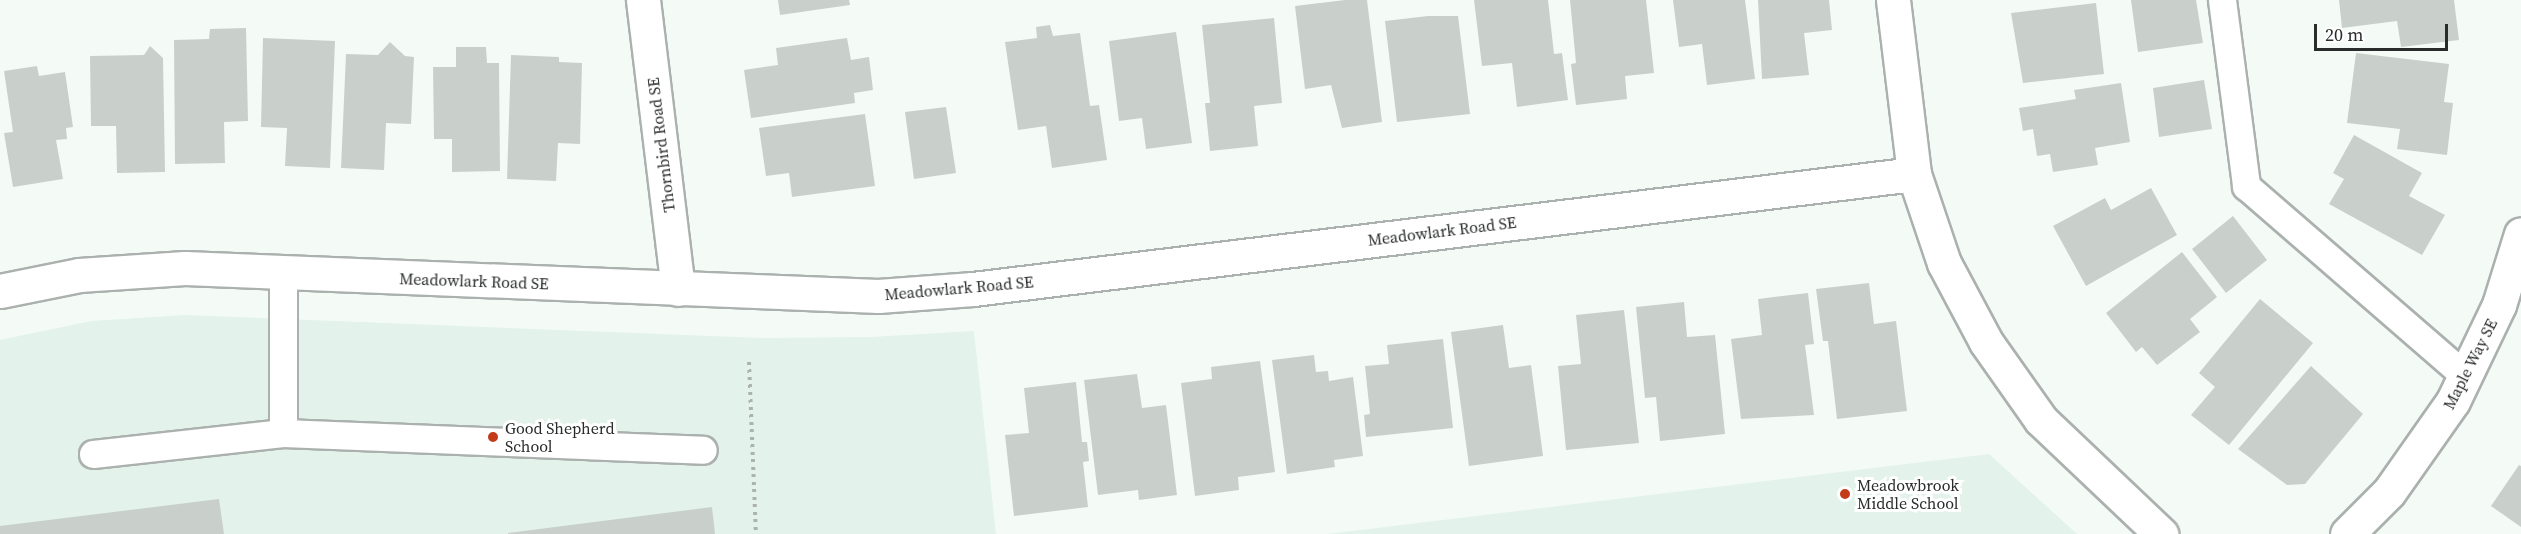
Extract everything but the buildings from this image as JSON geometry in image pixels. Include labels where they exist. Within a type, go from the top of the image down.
[{"type":"street","name":"Thornbird Road SE","points":[[644,0],[678,289]]},
{"type":"street","points":[[1893,0],[1914,174],[1944,263],[1986,342],[2041,420],[2161,534]]},
{"type":"street","name":"Meadowlark Road SE","points":[[0,291],[79,275],[185,268],[878,296],[973,289],[1914,174]]},
{"type":"street","name":"Maple Way SE","points":[[2347,534],[2390,492],[2453,401],[2499,305],[2521,234]]},
{"type":"lane","points":[[2222,0],[2246,186],[2465,376]]},
{"type":"lane","points":[[283,273],[283,433]]},
{"type":"lane","points":[[93,454],[283,433],[703,450]]},
{"type":"path","points":[[749,362],[756,534]]},
{"type":"shaded area","name":"Good Shepherd School","points":[[184,315],[762,338],[870,337],[974,331],[996,534],[0,534],[0,340],[91,321]]},
{"type":"shaded area","name":"Meadowbrook Middle School","points":[[1989,454],[2077,534],[1327,534]]},
{"type":"place","name":"Good Shepherd School","points":[[493,437]]},
{"type":"place","name":"Meadowbrook Middle School","points":[[1845,494]]}]
